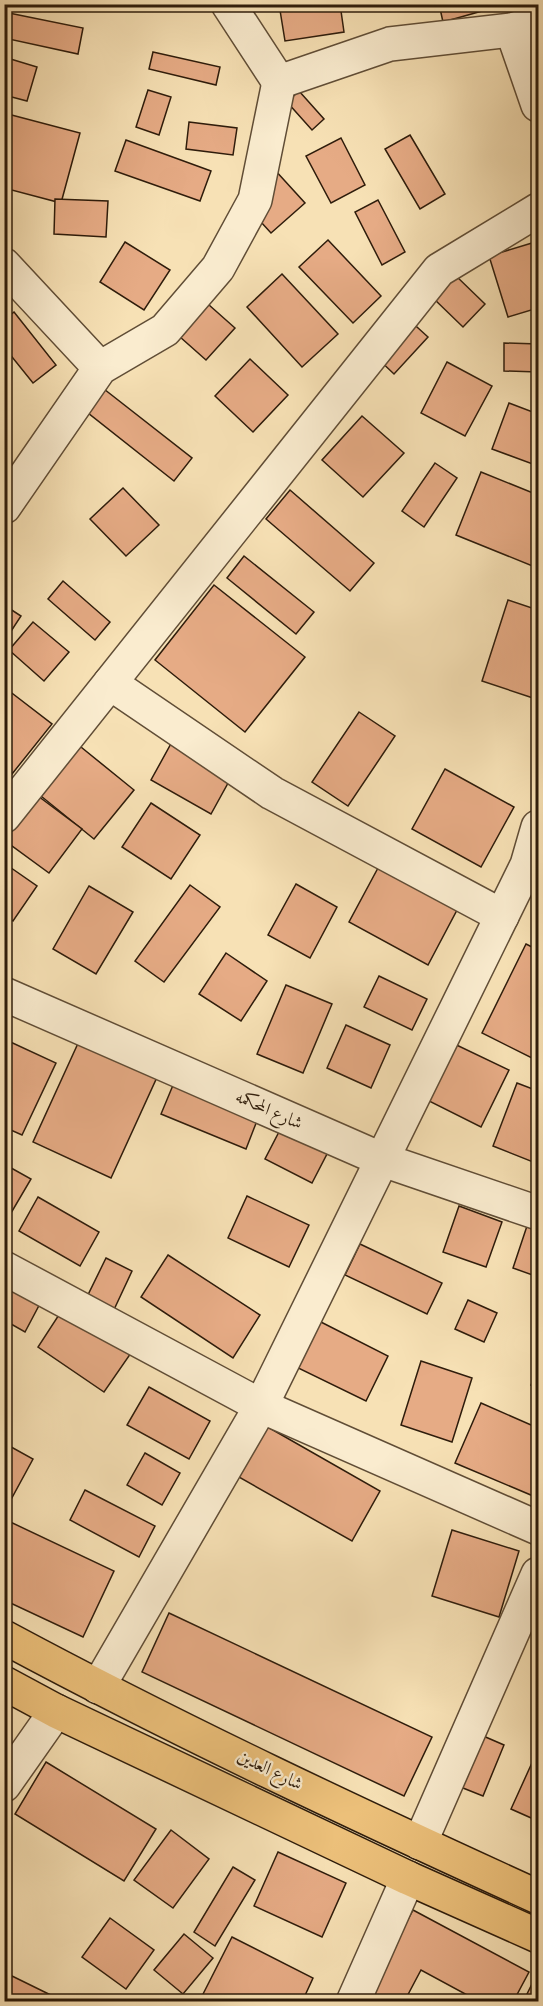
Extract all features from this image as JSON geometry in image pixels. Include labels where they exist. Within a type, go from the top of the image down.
[{"type":"main road","name":"شارع العدين","points":[[4,1637],[98,1687],[420,1843],[538,1896]]},
{"type":"main road","points":[[4,1683],[56,1711],[408,1878],[538,1936]]},
{"type":"street","points":[[4,507],[100,368],[165,330],[218,268],[255,201],[279,82],[228,4]]},
{"type":"street","points":[[279,82],[390,44],[525,25],[538,105]]},
{"type":"street","points":[[4,816],[439,270],[538,210]]},
{"type":"street","points":[[4,265],[100,368]]},
{"type":"street","points":[[110,683],[272,793],[502,916]]},
{"type":"street","points":[[98,1687],[261,1406],[527,865],[538,827]]},
{"type":"street","name":"شارع المحكمه","points":[[4,994],[383,1160],[538,1213]]},
{"type":"street","points":[[4,1268],[261,1406],[538,1528]]},
{"type":"street","points":[[420,1843],[538,1574]]},
{"type":"street","points":[[4,1785],[56,1711]]},
{"type":"street","points":[[353,2001],[408,1878]]},
{"type":"building","points":[[279,4],[340,4],[344,32],[285,41]]},
{"type":"building","points":[[439,4],[507,4],[443,22]]},
{"type":"building","points":[[4,12],[83,28],[78,54],[4,38]]},
{"type":"building","points":[[153,52],[220,67],[216,85],[149,69]]},
{"type":"building","points":[[4,57],[37,67],[27,101],[4,95]]},
{"type":"building","points":[[148,90],[171,97],[159,135],[136,127]]},
{"type":"building","points":[[299,91],[324,119],[312,130],[287,102]]},
{"type":"building","points":[[4,113],[80,133],[61,203],[4,188]]},
{"type":"building","points":[[189,122],[237,128],[233,155],[186,149]]},
{"type":"building","points":[[410,135],[445,194],[420,209],[385,149]]},
{"type":"building","points":[[341,138],[365,185],[331,203],[306,156]]},
{"type":"building","points":[[126,140],[211,171],[200,201],[115,171]]},
{"type":"building","points":[[274,169],[305,203],[271,233],[240,199]]},
{"type":"building","points":[[55,199],[108,201],[106,237],[54,234]]},
{"type":"building","points":[[378,200],[405,252],[382,265],[355,212]]},
{"type":"building","points":[[328,240],[381,296],[353,323],[299,267]]},
{"type":"building","points":[[125,242],[170,270],[144,310],[100,282]]},
{"type":"building","points":[[532,243],[538,265],[538,308],[508,317],[489,256]]},
{"type":"building","points":[[282,274],[338,334],[302,367],[247,307]]},
{"type":"building","points":[[454,274],[485,304],[463,327],[432,297]]},
{"type":"building","points":[[191,289],[235,328],[206,360],[162,321]]},
{"type":"building","points":[[14,312],[56,365],[33,383],[4,347],[4,320]]},
{"type":"building","points":[[407,318],[428,337],[394,374],[374,355]]},
{"type":"building","points":[[504,343],[538,344],[538,372],[504,371]]},
{"type":"building","points":[[250,359],[288,395],[253,432],[215,396]]},
{"type":"building","points":[[447,362],[492,386],[465,436],[421,413]]},
{"type":"building","points":[[95,382],[192,458],[174,481],[78,405]]},
{"type":"building","points":[[509,403],[538,414],[538,466],[492,449]]},
{"type":"building","points":[[362,416],[404,453],[363,497],[322,460]]},
{"type":"building","points":[[435,463],[457,478],[424,527],[402,511]]},
{"type":"building","points":[[481,472],[538,495],[538,558],[535,567],[456,535]]},
{"type":"building","points":[[123,488],[159,525],[126,556],[90,519]]},
{"type":"building","points":[[290,490],[374,563],[350,591],[266,519]]},
{"type":"building","points":[[244,556],[314,612],[296,634],[227,578]]},
{"type":"building","points":[[63,581],[110,622],[95,640],[48,599]]},
{"type":"building","points":[[214,585],[305,657],[245,732],[155,660]]},
{"type":"building","points":[[508,600],[538,610],[538,682],[533,698],[482,681]]},
{"type":"building","points":[[4,605],[21,616],[4,642]]},
{"type":"building","points":[[33,622],[69,652],[44,681],[9,650]]},
{"type":"building","points":[[4,687],[52,724],[4,784]]},
{"type":"building","points":[[359,712],[395,736],[348,806],[312,782]]},
{"type":"building","points":[[173,740],[233,774],[211,814],[151,780]]},
{"type":"building","points":[[76,743],[134,790],[94,839],[36,792]]},
{"type":"building","points":[[445,769],[514,807],[481,867],[412,829]]},
{"type":"building","points":[[30,790],[82,829],[49,873],[4,840],[4,823]]},
{"type":"building","points":[[151,803],[200,835],[171,879],[122,847]]},
{"type":"building","points":[[4,863],[37,886],[13,921],[4,915]]},
{"type":"building","points":[[378,868],[457,910],[428,965],[349,922]]},
{"type":"building","points":[[296,884],[337,907],[310,958],[268,935]]},
{"type":"building","points":[[190,885],[220,907],[164,982],[135,961]]},
{"type":"building","points":[[89,886],[133,912],[96,974],[53,949]]},
{"type":"building","points":[[526,944],[538,950],[538,1061],[482,1033]]},
{"type":"building","points":[[226,953],[267,981],[241,1021],[199,994]]},
{"type":"building","points":[[379,976],[427,999],[412,1030],[364,1007]]},
{"type":"building","points":[[286,985],[332,1004],[303,1073],[257,1054]]},
{"type":"building","points":[[346,1025],[390,1045],[371,1088],[327,1068]]},
{"type":"building","points":[[4,1039],[56,1063],[22,1135],[4,1127]]},
{"type":"building","points":[[80,1039],[158,1075],[111,1178],[33,1142]]},
{"type":"building","points":[[444,1039],[509,1070],[481,1127],[417,1095]]},
{"type":"building","points":[[176,1078],[260,1113],[246,1149],[161,1114]]},
{"type":"building","points":[[517,1083],[538,1091],[538,1164],[493,1146]]},
{"type":"building","points":[[281,1128],[328,1152],[312,1183],[265,1159]]},
{"type":"building","points":[[4,1164],[31,1179],[4,1225]]},
{"type":"building","points":[[247,1196],[309,1225],[289,1267],[228,1238]]},
{"type":"building","points":[[38,1197],[99,1232],[80,1266],[19,1231]]},
{"type":"building","points":[[459,1206],[502,1222],[486,1267],[443,1252]]},
{"type":"building","points":[[527,1226],[538,1230],[538,1277],[513,1268]]},
{"type":"building","points":[[360,1244],[442,1283],[427,1314],[345,1275]]},
{"type":"building","points":[[168,1255],[260,1315],[233,1358],[141,1297]]},
{"type":"building","points":[[106,1258],[132,1271],[111,1316],[84,1303]]},
{"type":"building","points":[[4,1274],[44,1296],[25,1332],[4,1320]]},
{"type":"building","points":[[468,1300],[497,1313],[484,1342],[455,1329]]},
{"type":"building","points":[[64,1307],[131,1353],[104,1392],[38,1347]]},
{"type":"building","points":[[315,1319],[388,1356],[366,1401],[292,1365]]},
{"type":"building","points":[[421,1361],[472,1378],[452,1442],[401,1425]]},
{"type":"building","points":[[538,1369],[538,1388],[531,1385]]},
{"type":"building","points":[[149,1387],[210,1421],[189,1459],[127,1425]]},
{"type":"building","points":[[481,1403],[538,1428],[538,1498],[455,1463]]},
{"type":"building","points":[[259,1422],[380,1491],[352,1541],[230,1472]]},
{"type":"building","points":[[4,1443],[33,1459],[8,1505],[4,1503]]},
{"type":"building","points":[[145,1453],[180,1473],[162,1505],[127,1485]]},
{"type":"building","points":[[85,1490],[155,1526],[139,1557],[70,1520]]},
{"type":"building","points":[[4,1519],[114,1571],[83,1637],[4,1600]]},
{"type":"building","points":[[452,1530],[519,1551],[499,1617],[432,1596]]},
{"type":"building","points":[[169,1613],[432,1737],[404,1796],[142,1672]]},
{"type":"building","points":[[474,1732],[504,1745],[483,1796],[453,1784]]},
{"type":"building","points":[[536,1754],[538,1755],[538,1821],[511,1809]]},
{"type":"building","points":[[46,1762],[156,1829],[124,1881],[15,1814]]},
{"type":"building","points":[[171,1830],[209,1859],[173,1908],[134,1880]]},
{"type":"building","points":[[278,1852],[346,1883],[322,1937],[254,1906]]},
{"type":"building","points":[[233,1867],[255,1880],[215,1946],[194,1932]]},
{"type":"building","points":[[413,1910],[529,1972],[513,2002],[480,2002],[421,1970],[404,2002],[364,2002]]},
{"type":"building","points":[[110,1918],[154,1950],[126,1989],[82,1957]]},
{"type":"building","points":[[184,1934],[213,1958],[183,1994],[154,1970]]},
{"type":"building","points":[[232,1937],[313,1978],[302,2002],[199,2002]]},
{"type":"building","points":[[12,1976],[63,2001],[4,2002],[4,1991]]},
{"type":"building","points":[[535,1978],[538,1979],[538,2002],[523,2002]]}]
